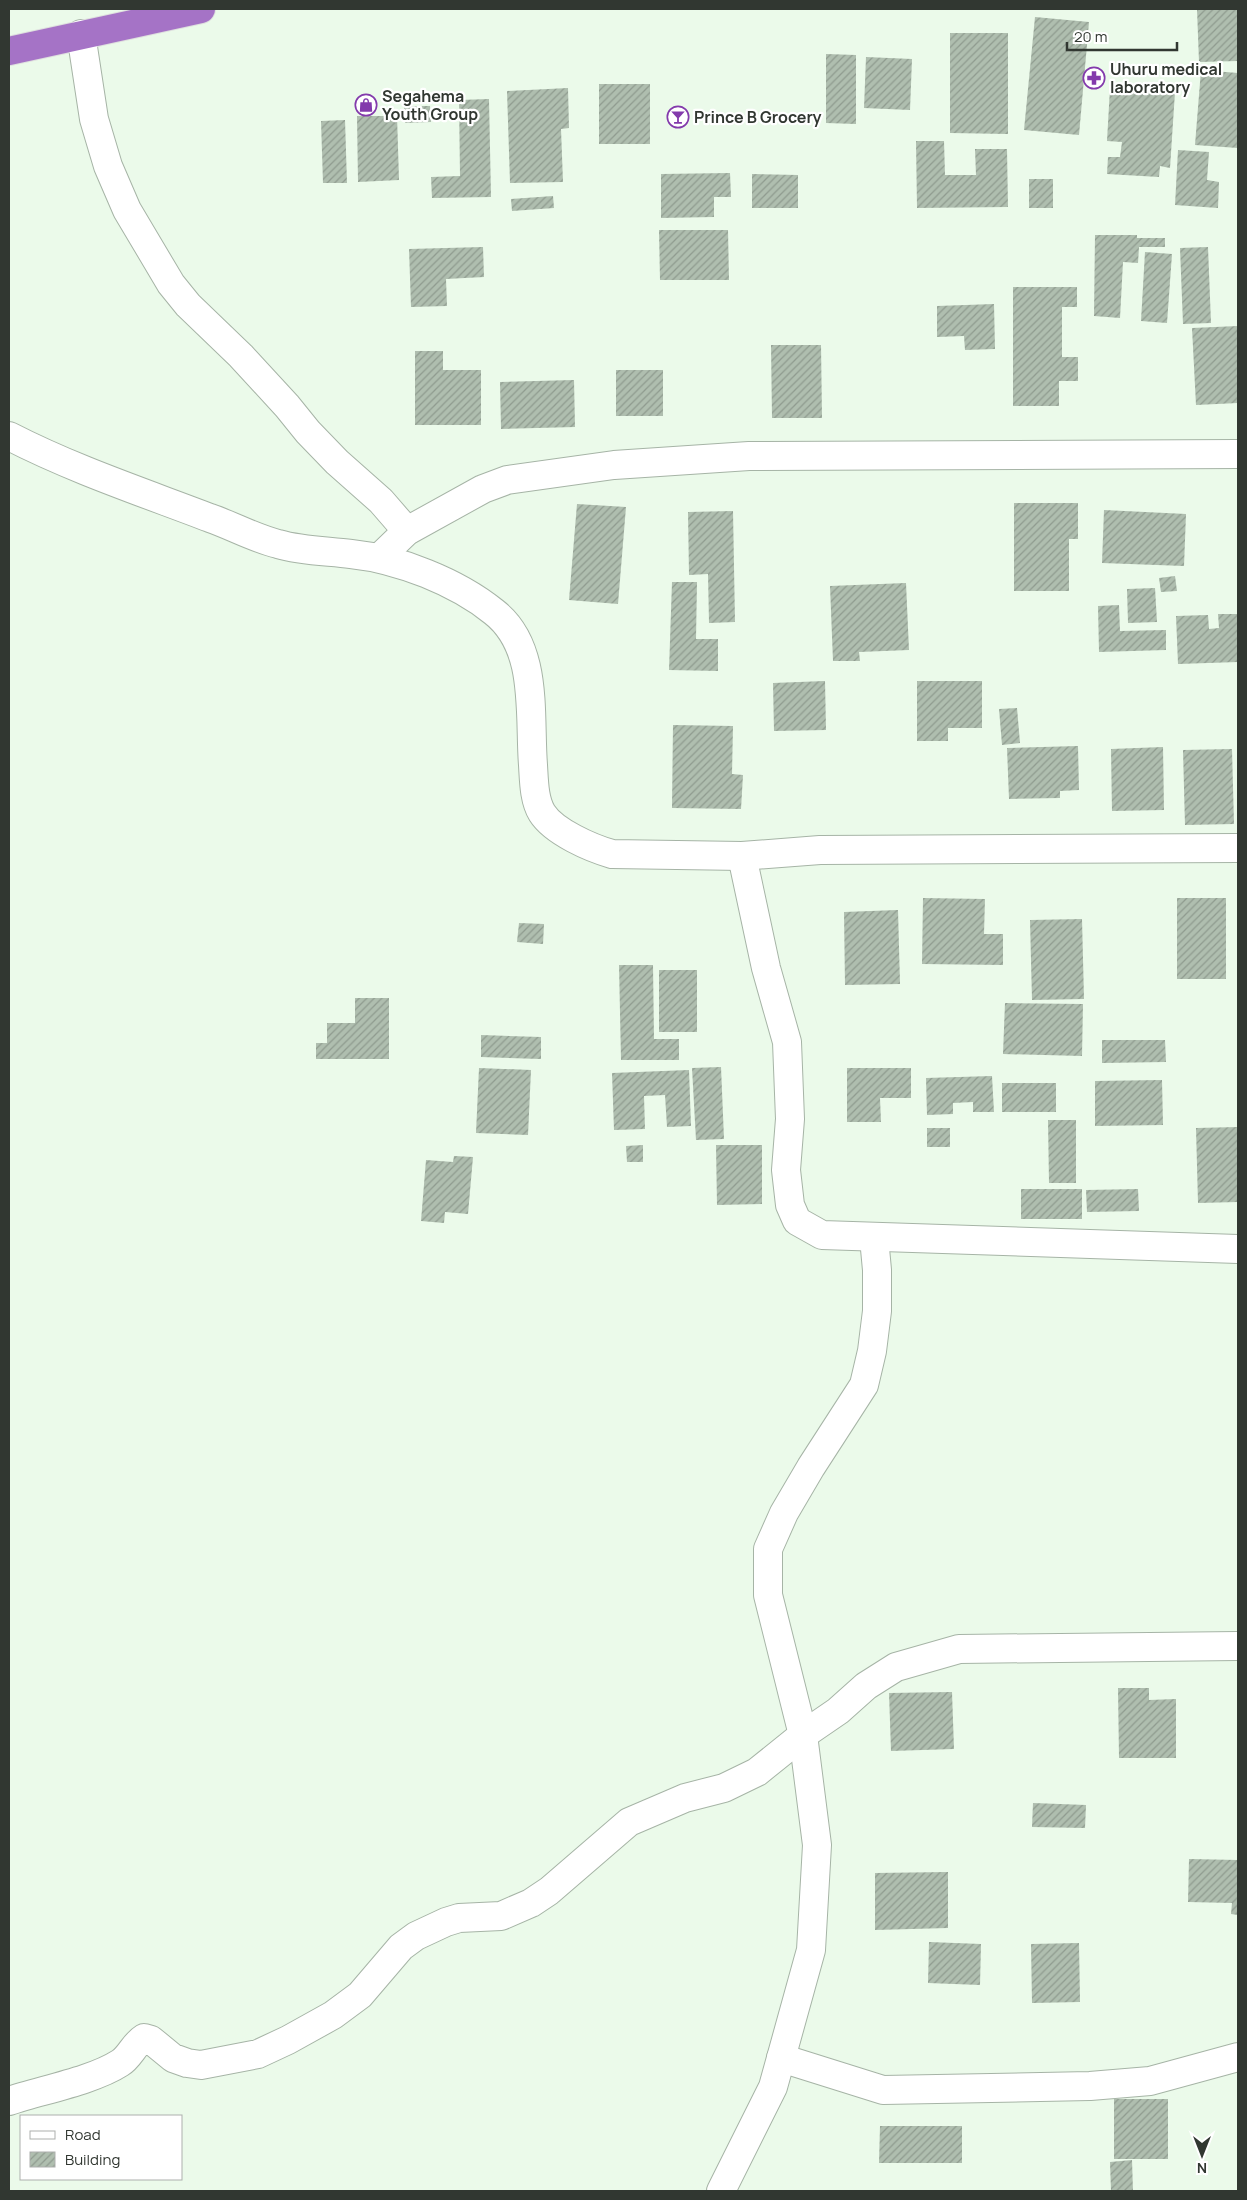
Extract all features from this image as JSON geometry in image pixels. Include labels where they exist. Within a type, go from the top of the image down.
[{"type":"highway","points":[[9,51],[201,9]]},
{"type":"street","points":[[81,34],[94,119],[108,166],[128,210],[171,284],[188,305],[241,356],[308,432],[337,462],[381,501],[407,531]]},
{"type":"street","points":[[9,436],[53,459],[155,499],[211,518],[257,538],[302,550],[379,558],[414,569],[446,583],[494,611],[511,630],[522,650],[526,671],[534,786],[542,814],[563,832],[596,849],[612,854],[742,856],[820,850],[1238,848]]},
{"type":"street","points":[[379,558],[407,531],[483,489],[507,480],[614,465],[749,456],[1238,454]]},
{"type":"street","points":[[742,856],[766,968],[787,1042],[790,1119],[786,1170],[790,1204],[797,1221],[822,1235],[874,1238],[1095,1242],[1238,1248]]},
{"type":"street","points":[[721,2191],[773,2086],[811,1950],[817,1845],[803,1735],[768,1595],[768,1549],[784,1513],[864,1385],[872,1351],[877,1311],[877,1270],[874,1238]]},
{"type":"street","points":[[9,2101],[94,2074],[121,2063],[138,2041],[144,2038],[151,2040],[173,2058],[201,2065],[258,2054],[288,2040],[333,2015],[360,1995],[401,1947],[416,1936],[459,1918],[501,1916],[532,1903],[549,1891],[629,1822],[685,1798],[724,1788],[757,1772],[803,1735],[838,1711],[881,1675],[896,1667],[959,1650],[1238,1646]]},
{"type":"street","points":[[781,2058],[883,2090],[1090,2086],[1150,2081],[1238,2057]]},
{"type":"building","points":[[1197,9],[1238,9],[1238,61],[1199,62]]},
{"type":"building","points":[[1035,17],[1089,22],[1079,135],[1024,130]]},
{"type":"building","points":[[950,33],[1008,33],[1008,134],[950,133]]},
{"type":"building","points":[[826,54],[856,55],[856,124],[826,123]]},
{"type":"building","points":[[866,57],[912,59],[910,110],[864,108]]},
{"type":"building","points":[[1201,70],[1238,73],[1238,148],[1195,145]]},
{"type":"building","points":[[599,84],[650,84],[650,144],[599,144]]},
{"type":"building","points":[[568,88],[569,128],[561,129],[563,182],[510,183],[507,91]]},
{"type":"building","points":[[1110,88],[1175,92],[1170,168],[1160,166],[1159,177],[1107,174],[1108,157],[1120,157],[1122,142],[1107,141]]},
{"type":"building","points":[[489,99],[491,197],[432,198],[431,177],[460,176],[459,100]]},
{"type":"building","points":[[404,106],[430,106],[431,122],[405,123]]},
{"type":"building","points":[[357,116],[397,116],[399,180],[358,182]]},
{"type":"building","points":[[345,120],[347,183],[323,183],[321,121]]},
{"type":"building","points":[[916,141],[944,141],[945,175],[976,175],[975,149],[1007,149],[1008,207],[917,208]]},
{"type":"building","points":[[1178,150],[1209,152],[1207,180],[1219,182],[1218,208],[1175,205]]},
{"type":"building","points":[[730,173],[731,197],[714,197],[714,217],[661,218],[661,174]]},
{"type":"building","points":[[752,174],[798,175],[798,208],[752,208]]},
{"type":"building","points":[[1029,179],[1053,179],[1053,208],[1029,208]]},
{"type":"building","points":[[553,196],[554,208],[512,211],[511,199]]},
{"type":"building","points":[[659,230],[728,230],[729,280],[660,280]]},
{"type":"building","points":[[1095,235],[1137,235],[1137,238],[1165,238],[1165,247],[1139,247],[1138,263],[1123,262],[1120,318],[1094,316]]},
{"type":"building","points":[[483,247],[484,277],[446,279],[447,306],[411,307],[409,249]]},
{"type":"building","points":[[1208,247],[1211,323],[1183,324],[1180,248]]},
{"type":"building","points":[[1145,252],[1172,254],[1167,323],[1141,321]]},
{"type":"building","points":[[1013,287],[1077,287],[1077,307],[1062,307],[1062,357],[1078,357],[1078,381],[1059,381],[1059,406],[1013,406]]},
{"type":"building","points":[[994,304],[995,349],[965,350],[964,336],[937,337],[937,306]]},
{"type":"building","points":[[1238,326],[1238,403],[1196,405],[1192,328]]},
{"type":"building","points":[[771,345],[821,345],[822,418],[772,418]]},
{"type":"building","points":[[415,351],[443,351],[443,370],[481,370],[481,425],[415,425]]},
{"type":"building","points":[[616,370],[663,370],[663,416],[616,416]]},
{"type":"building","points":[[574,380],[575,427],[501,429],[500,382]]},
{"type":"building","points":[[1014,503],[1078,503],[1078,539],[1069,539],[1069,591],[1014,591]]},
{"type":"building","points":[[577,504],[626,507],[618,604],[569,600]]},
{"type":"building","points":[[1104,510],[1186,514],[1184,566],[1102,563]]},
{"type":"building","points":[[733,511],[735,622],[709,623],[708,574],[689,575],[688,512]]},
{"type":"building","points":[[1175,576],[1177,591],[1161,592],[1159,578]]},
{"type":"building","points":[[672,582],[697,582],[696,639],[718,639],[718,671],[669,670]]},
{"type":"building","points":[[906,583],[909,650],[859,652],[860,661],[833,661],[830,586]]},
{"type":"building","points":[[1155,588],[1157,622],[1128,623],[1127,589]]},
{"type":"building","points":[[1119,605],[1120,631],[1166,630],[1166,650],[1099,652],[1098,606]]},
{"type":"building","points":[[1218,614],[1238,614],[1238,662],[1178,664],[1176,616],[1208,615],[1209,629],[1219,628]]},
{"type":"building","points":[[825,681],[826,730],[774,731],[773,683]]},
{"type":"building","points":[[917,681],[982,681],[982,728],[948,728],[948,741],[917,741]]},
{"type":"building","points":[[1017,708],[1020,743],[1002,745],[999,709]]},
{"type":"building","points":[[673,725],[733,726],[732,774],[743,775],[741,809],[672,808]]},
{"type":"building","points":[[1078,746],[1079,790],[1060,791],[1060,798],[1009,799],[1007,748]]},
{"type":"building","points":[[1163,747],[1164,810],[1112,811],[1111,749]]},
{"type":"building","points":[[1232,749],[1234,824],[1185,825],[1183,750]]},
{"type":"building","points":[[923,898],[985,899],[984,934],[1003,934],[1003,965],[922,964]]},
{"type":"building","points":[[1177,898],[1226,898],[1226,979],[1177,979]]},
{"type":"building","points":[[898,910],[900,984],[845,985],[844,912]]},
{"type":"building","points":[[1082,919],[1084,999],[1032,1000],[1030,920]]},
{"type":"building","points":[[519,923],[544,924],[543,944],[517,942]]},
{"type":"building","points":[[619,965],[653,965],[654,1039],[679,1039],[679,1060],[621,1060]]},
{"type":"building","points":[[659,970],[697,970],[697,1032],[659,1032]]},
{"type":"building","points":[[355,998],[389,998],[389,1059],[316,1059],[316,1043],[327,1043],[327,1023],[355,1023]]},
{"type":"building","points":[[1005,1003],[1083,1004],[1082,1056],[1003,1054]]},
{"type":"building","points":[[481,1035],[541,1037],[541,1059],[481,1057]]},
{"type":"building","points":[[1102,1040],[1165,1040],[1166,1062],[1102,1063]]},
{"type":"building","points":[[721,1067],[724,1139],[696,1140],[692,1068]]},
{"type":"building","points":[[479,1068],[531,1070],[528,1135],[476,1133]]},
{"type":"building","points":[[847,1068],[911,1068],[911,1098],[880,1098],[881,1122],[847,1122]]},
{"type":"building","points":[[689,1070],[691,1126],[667,1127],[665,1095],[644,1096],[645,1129],[614,1130],[612,1073]]},
{"type":"building","points":[[992,1076],[994,1112],[973,1112],[973,1102],[953,1103],[953,1114],[927,1115],[926,1078]]},
{"type":"building","points":[[1162,1080],[1163,1125],[1095,1126],[1095,1081]]},
{"type":"building","points":[[1002,1083],[1056,1083],[1056,1112],[1002,1112]]},
{"type":"building","points":[[1048,1120],[1076,1120],[1076,1183],[1049,1183]]},
{"type":"building","points":[[1238,1127],[1238,1202],[1198,1203],[1196,1128]]},
{"type":"building","points":[[927,1128],[950,1128],[950,1147],[927,1147]]},
{"type":"building","points":[[643,1145],[643,1162],[627,1162],[626,1146]]},
{"type":"building","points":[[716,1145],[762,1145],[762,1204],[717,1205]]},
{"type":"building","points":[[454,1156],[473,1157],[468,1214],[445,1212],[444,1223],[421,1221],[426,1160],[453,1162]]},
{"type":"building","points":[[1021,1189],[1082,1189],[1082,1219],[1021,1219]]},
{"type":"building","points":[[1138,1189],[1139,1211],[1087,1212],[1086,1190]]},
{"type":"building","points":[[1118,1688],[1149,1688],[1149,1700],[1176,1699],[1176,1758],[1119,1758]]},
{"type":"building","points":[[952,1692],[954,1749],[891,1751],[889,1693]]},
{"type":"building","points":[[1033,1803],[1086,1805],[1085,1828],[1032,1827]]},
{"type":"building","points":[[1189,1859],[1238,1860],[1238,1915],[1231,1914],[1232,1903],[1188,1902]]},
{"type":"building","points":[[948,1872],[948,1928],[875,1930],[875,1873]]},
{"type":"building","points":[[929,1942],[981,1944],[980,1985],[928,1983]]},
{"type":"building","points":[[1079,1943],[1080,2002],[1032,2003],[1031,1944]]},
{"type":"building","points":[[1114,2099],[1168,2099],[1168,2159],[1114,2159]]},
{"type":"building","points":[[880,2126],[962,2126],[962,2163],[879,2163]]},
{"type":"building","points":[[1132,2160],[1133,2191],[1111,2191],[1110,2162]]},
{"type":"place","name":"Uhuru medical laboratory","points":[[1094,78]]},
{"type":"place","name":"Segahema Youth Group","points":[[366,105]]},
{"type":"place","name":"Prince B Grocery","points":[[678,117]]}]
